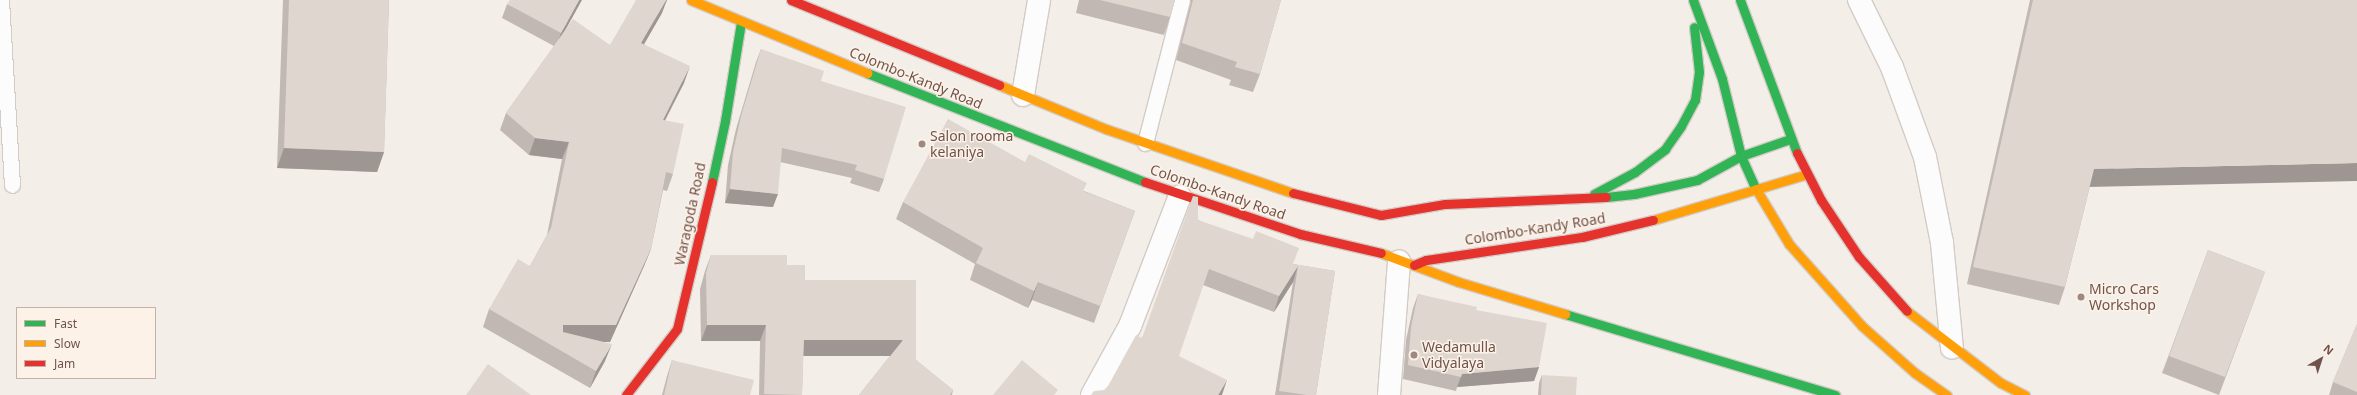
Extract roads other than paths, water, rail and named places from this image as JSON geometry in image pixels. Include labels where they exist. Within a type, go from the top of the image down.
[{"type":"main road","name":"Colombo-Kandy Road","points":[[691,0],[741,22],[1180,196],[1300,234],[1376,251],[1406,263],[1582,237],[1664,218],[1755,188],[1807,174]]},
{"type":"main road","name":"Colombo-Kandy Road","points":[[791,0],[1023,95],[1145,143],[1235,176],[1381,215],[1445,204],[1584,199],[1634,194],[1697,180],[1741,156],[1790,139]]},
{"type":"main road","points":[[1692,0],[1722,79],[1741,156],[1755,188],[1789,244],[1862,326],[1915,373],[1947,395]]},
{"type":"main road","points":[[1584,199],[1635,172],[1665,149],[1695,100],[1699,72],[1692,0]]},
{"type":"main road","points":[[1740,0],[1790,139],[1807,174],[1859,257],[1913,318],[2001,383],[2025,395]]},
{"type":"main road","points":[[734,6],[741,22]]},
{"type":"main road","name":"Waragoda Road","points":[[626,395],[676,329],[693,269],[725,121],[741,22]]},
{"type":"main road","points":[[1406,263],[1459,282],[1835,395]]},
{"type":"street","points":[[1023,95],[1039,0]]},
{"type":"street","points":[[1859,0],[1892,67],[1925,157],[1942,243],[1952,348]]},
{"type":"street","points":[[1092,395],[1130,326],[1180,196]]},
{"type":"street","points":[[1389,395],[1406,263]]},
{"type":"lane","points":[[1,0],[12,186]]},
{"type":"lane","points":[[1145,143],[1182,0]]},
{"type":"place","name":"Salon rooma kelaniya","points":[[922,144]]},
{"type":"place","name":"Micro Cars Workshop","points":[[2081,297]]},
{"type":"place","name":"Wedamulla Vidyalaya","points":[[1414,355]]}]
